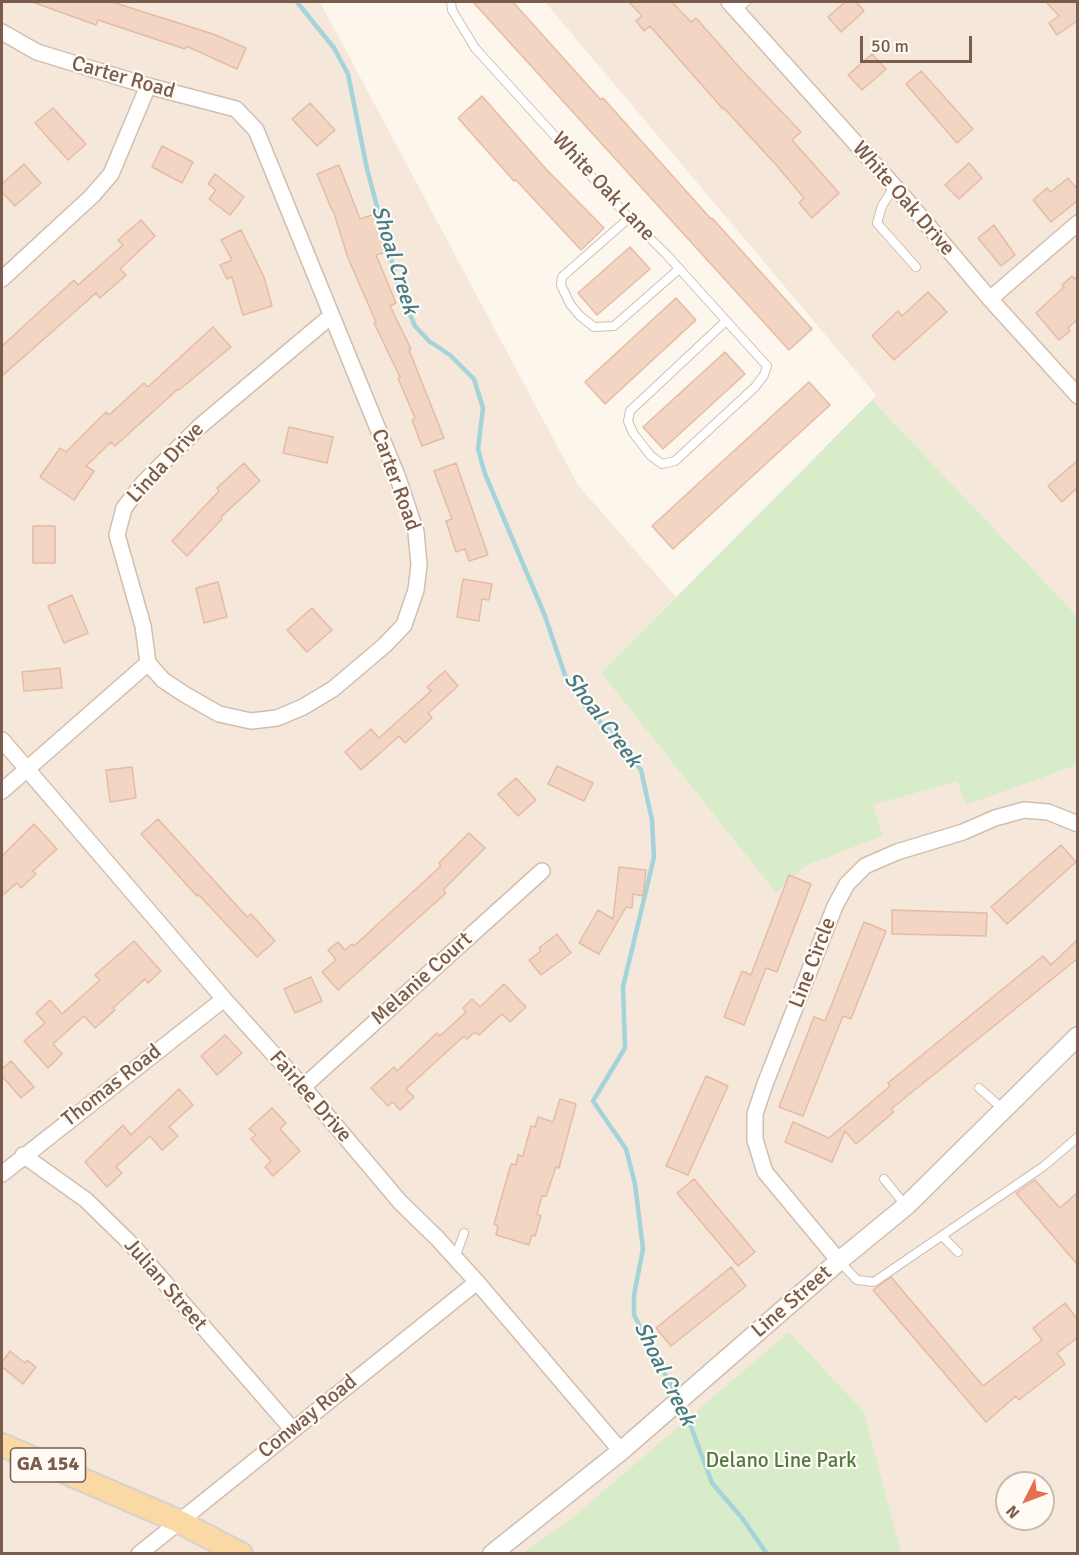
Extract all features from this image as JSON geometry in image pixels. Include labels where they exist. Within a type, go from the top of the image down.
[{"type":"main road","name":"GA 154","points":[[2,1445],[178,1521],[241,1554]]},
{"type":"street","name":"White Oak Drive","points":[[737,4],[990,299],[1077,396]]},
{"type":"street","name":"Carter Road","points":[[2,32],[37,52],[148,87],[236,109],[256,130],[398,478],[416,532],[419,565],[416,590],[404,625],[385,645],[333,689],[303,707],[277,718],[251,721],[219,714],[163,680],[148,663]]},
{"type":"street","points":[[2,279],[92,196],[111,174],[148,87]]},
{"type":"street","points":[[990,299],[1077,223]]},
{"type":"street","name":"Linda Drive","points":[[148,663],[143,626],[117,535],[124,508],[144,482],[199,427],[331,316]]},
{"type":"street","points":[[2,791],[148,663]]},
{"type":"street","name":"Fairlee Drive","points":[[2,740],[400,1202],[477,1282],[621,1451]]},
{"type":"street","name":"Line Circle","points":[[839,1261],[765,1172],[755,1140],[755,1114],[765,1084],[835,906],[847,884],[865,866],[897,852],[963,832],[995,818],[1024,810],[1048,812],[1077,824]]},
{"type":"street","name":"Melanie Court","points":[[303,1087],[542,871]]},
{"type":"street","name":"Thomas Road","points":[[2,1174],[23,1155],[224,999]]},
{"type":"street","name":"Line Street","points":[[492,1554],[621,1451],[839,1261],[906,1206],[1077,1036]]},
{"type":"street","name":"Julian Street","points":[[23,1155],[86,1200],[132,1245],[292,1429]]},
{"type":"street","name":"Conway Road","points":[[139,1554],[477,1282]]},
{"type":"lane","name":"White Oak Lane","points":[[451,2],[452,10],[475,48],[629,218],[680,269],[767,366],[764,375],[755,387],[675,461],[662,464],[651,456],[633,433],[628,421],[630,411],[726,321]]},
{"type":"lane","points":[[894,187],[882,206],[877,223],[916,267]]},
{"type":"lane","points":[[629,218],[562,277],[561,285],[570,304],[580,316],[594,327],[614,326],[680,269]]},
{"type":"lane","points":[[979,1088],[1004,1110]]},
{"type":"lane","points":[[839,1261],[857,1281],[874,1282],[1044,1166],[1077,1137]]},
{"type":"lane","points":[[884,1179],[906,1206]]},
{"type":"lane","points":[[455,1258],[464,1233]]},
{"type":"lane","points":[[942,1236],[958,1252]]},
{"type":"shaded area","points":[[2,2],[320,2],[578,485],[676,597],[601,673],[775,892],[805,866],[883,836],[872,805],[957,780],[966,804],[1077,765],[1077,1553],[2,1554]]},
{"type":"shaded area","points":[[545,2],[1077,2],[1077,616],[872,400],[876,395]]},
{"type":"green space","points":[[872,400],[1077,616],[1077,765],[966,805],[957,781],[873,805],[883,836],[805,866],[776,893],[601,673]]},
{"type":"green space","name":"Delano Line Park","points":[[789,1332],[864,1412],[901,1553],[523,1553],[570,1520]]},
{"type":"building","points":[[35,2],[112,2],[213,34],[246,48],[237,69],[186,46],[185,49],[98,20],[96,25]]},
{"type":"building","points":[[473,2],[513,2],[812,329],[789,350]]},
{"type":"building","points":[[629,2],[672,2],[691,22],[696,18],[801,132],[792,140],[839,193],[812,218],[799,203],[804,198],[778,167],[650,26],[644,31],[636,21],[642,16]]},
{"type":"building","points":[[845,2],[856,2],[864,11],[841,32],[828,17]]},
{"type":"building","points":[[1046,2],[1077,2],[1077,21],[1057,35],[1049,23],[1059,16]]},
{"type":"building","points":[[872,54],[886,69],[862,90],[848,75]]},
{"type":"building","points":[[921,71],[973,129],[957,143],[906,84]]},
{"type":"building","points":[[482,96],[546,169],[604,228],[581,250],[516,180],[514,181],[458,118]]},
{"type":"building","points":[[310,103],[335,130],[317,146],[292,119]]},
{"type":"building","points":[[53,108],[86,144],[68,160],[35,123]]},
{"type":"building","points":[[162,146],[193,162],[182,183],[152,167]]},
{"type":"building","points":[[969,163],[982,178],[959,199],[945,185]]},
{"type":"building","points":[[24,164],[41,183],[15,206],[2,192],[2,184]]},
{"type":"building","points":[[339,165],[360,219],[375,214],[386,252],[376,255],[396,303],[390,306],[411,349],[409,350],[444,438],[422,446],[412,420],[415,418],[398,378],[400,377],[374,323],[376,322],[348,258],[333,210],[317,174]]},
{"type":"building","points":[[215,174],[244,197],[230,215],[209,199],[216,190],[208,184]]},
{"type":"building","points":[[1068,178],[1077,189],[1077,201],[1051,222],[1033,200],[1047,188],[1051,192]]},
{"type":"building","points":[[141,220],[155,236],[120,269],[126,275],[100,298],[96,293],[2,376],[2,346],[74,280],[78,285],[123,245],[118,240]]},
{"type":"building","points":[[994,225],[1015,255],[1001,266],[978,238]]},
{"type":"building","points":[[241,230],[264,277],[272,306],[243,315],[232,277],[227,279],[220,265],[232,260],[221,240]]},
{"type":"building","points":[[630,247],[650,269],[597,315],[578,293]]},
{"type":"building","points":[[1072,276],[1074,279],[1077,276],[1077,320],[1068,328],[1070,331],[1059,340],[1036,313],[1064,287],[1062,285]]},
{"type":"building","points":[[928,292],[947,312],[894,360],[872,336],[898,311],[902,316]]},
{"type":"building","points":[[676,298],[696,320],[605,404],[585,382]]},
{"type":"building","points":[[213,327],[231,347],[178,389],[115,446],[111,442],[86,466],[94,471],[74,500],[40,477],[60,448],[66,452],[106,412],[109,415],[144,383],[148,387]]},
{"type":"building","points":[[725,352],[745,374],[663,449],[643,427]]},
{"type":"building","points":[[809,382],[830,405],[673,549],[652,526]]},
{"type":"building","points":[[289,427],[333,437],[327,463],[283,453]]},
{"type":"building","points":[[1077,461],[1077,488],[1062,502],[1048,486]]},
{"type":"building","points":[[244,463],[260,481],[221,517],[222,519],[187,556],[172,541],[219,491],[217,488]]},
{"type":"building","points":[[456,463],[488,555],[469,561],[465,549],[456,552],[446,521],[452,519],[434,471]]},
{"type":"building","points":[[33,526],[55,526],[55,563],[33,563]]},
{"type":"building","points":[[463,579],[492,584],[489,600],[482,599],[479,621],[457,617]]},
{"type":"building","points":[[218,582],[227,617],[204,623],[196,588]]},
{"type":"building","points":[[72,595],[88,633],[64,643],[48,606]]},
{"type":"building","points":[[312,608],[332,630],[307,652],[287,630]]},
{"type":"building","points":[[60,668],[62,688],[24,691],[22,672]]},
{"type":"building","points":[[445,671],[458,686],[428,713],[432,718],[405,743],[399,736],[361,770],[345,752],[371,729],[379,738],[431,691],[427,687]]},
{"type":"building","points":[[557,766],[593,783],[584,801],[548,784]]},
{"type":"building","points":[[132,767],[136,798],[110,802],[106,770]]},
{"type":"building","points":[[516,778],[536,800],[518,816],[498,794]]},
{"type":"building","points":[[158,819],[247,917],[251,914],[275,941],[257,957],[141,834]]},
{"type":"building","points":[[34,824],[57,849],[33,871],[36,874],[21,888],[17,883],[2,896],[2,856]]},
{"type":"building","points":[[469,833],[485,848],[443,890],[446,893],[338,990],[322,972],[336,960],[328,950],[338,942],[345,950],[352,944],[354,946],[441,866],[439,863]]},
{"type":"building","points":[[1061,845],[1076,862],[1007,924],[991,907]]},
{"type":"building","points":[[619,867],[646,870],[643,896],[633,894],[632,908],[626,907],[599,954],[579,943],[598,910],[613,919]]},
{"type":"building","points":[[789,875],[811,884],[777,972],[766,968],[744,1025],[724,1017],[742,971],[751,975]]},
{"type":"building","points":[[892,910],[987,913],[986,936],[892,934]]},
{"type":"building","points":[[864,922],[886,931],[851,1019],[843,1016],[803,1116],[779,1107],[814,1017],[825,1021]]},
{"type":"building","points":[[557,934],[571,953],[541,975],[529,960],[541,951],[539,948]]},
{"type":"building","points":[[1077,940],[1077,959],[891,1109],[894,1112],[856,1144],[845,1131],[832,1162],[785,1142],[793,1122],[829,1138],[890,1086],[888,1083],[1043,956],[1051,965]]},
{"type":"building","points":[[134,941],[161,971],[148,983],[145,979],[95,1028],[84,1016],[53,1044],[62,1054],[48,1068],[24,1041],[45,1023],[36,1013],[50,1000],[62,1014],[100,980],[95,975]]},
{"type":"building","points":[[311,977],[322,1001],[295,1013],[284,989]]},
{"type":"building","points":[[504,984],[526,1007],[510,1022],[502,1014],[479,1035],[475,1032],[467,1039],[464,1036],[406,1089],[414,1097],[400,1110],[393,1102],[388,1106],[371,1088],[394,1067],[397,1071],[437,1033],[440,1036],[466,1012],[463,1008],[472,999],[480,1007]]},
{"type":"building","points":[[225,1035],[242,1053],[217,1075],[201,1056]]},
{"type":"building","points":[[11,1061],[34,1087],[21,1098],[2,1076],[2,1069]]},
{"type":"building","points":[[706,1076],[728,1086],[688,1175],[666,1166]]},
{"type":"building","points":[[179,1089],[193,1105],[169,1127],[178,1136],[162,1150],[150,1136],[116,1167],[122,1173],[107,1187],[85,1162],[123,1125],[131,1135]]},
{"type":"building","points":[[560,1099],[576,1104],[559,1168],[556,1167],[546,1196],[542,1196],[537,1214],[541,1216],[535,1236],[532,1235],[529,1245],[496,1235],[498,1226],[494,1224],[511,1164],[516,1165],[518,1155],[523,1156],[531,1126],[535,1127],[538,1117],[553,1122]]},
{"type":"building","points":[[272,1108],[286,1123],[280,1129],[300,1151],[273,1176],[265,1167],[271,1161],[251,1139],[256,1135],[249,1129]]},
{"type":"building","points":[[694,1179],[755,1252],[738,1266],[677,1193]]},
{"type":"building","points":[[1035,1180],[1060,1208],[1077,1193],[1077,1264],[1016,1193]]},
{"type":"building","points":[[731,1267],[746,1286],[671,1346],[656,1328]]},
{"type":"building","points":[[891,1277],[983,1386],[1042,1340],[1033,1328],[1065,1303],[1077,1319],[1077,1338],[1057,1353],[1065,1364],[1019,1400],[1016,1396],[986,1422],[873,1290]]},
{"type":"building","points":[[10,1351],[25,1363],[27,1360],[36,1367],[23,1384],[2,1367],[2,1362]]},
{"type":"waterway","name":"Shoal Creek","points":[[297,2],[334,48],[348,74],[367,169],[400,292],[415,326],[429,341],[450,355],[474,379],[483,408],[478,449],[485,474],[545,616],[567,681],[590,713],[614,734],[641,770],[652,820],[654,857],[623,987],[625,1048],[593,1101],[626,1149],[635,1184],[643,1249],[634,1295],[634,1315],[677,1397]]},
{"type":"waterway","name":"Shoal Creek","points":[[680,1404],[712,1483],[742,1518],[767,1554]]}]
